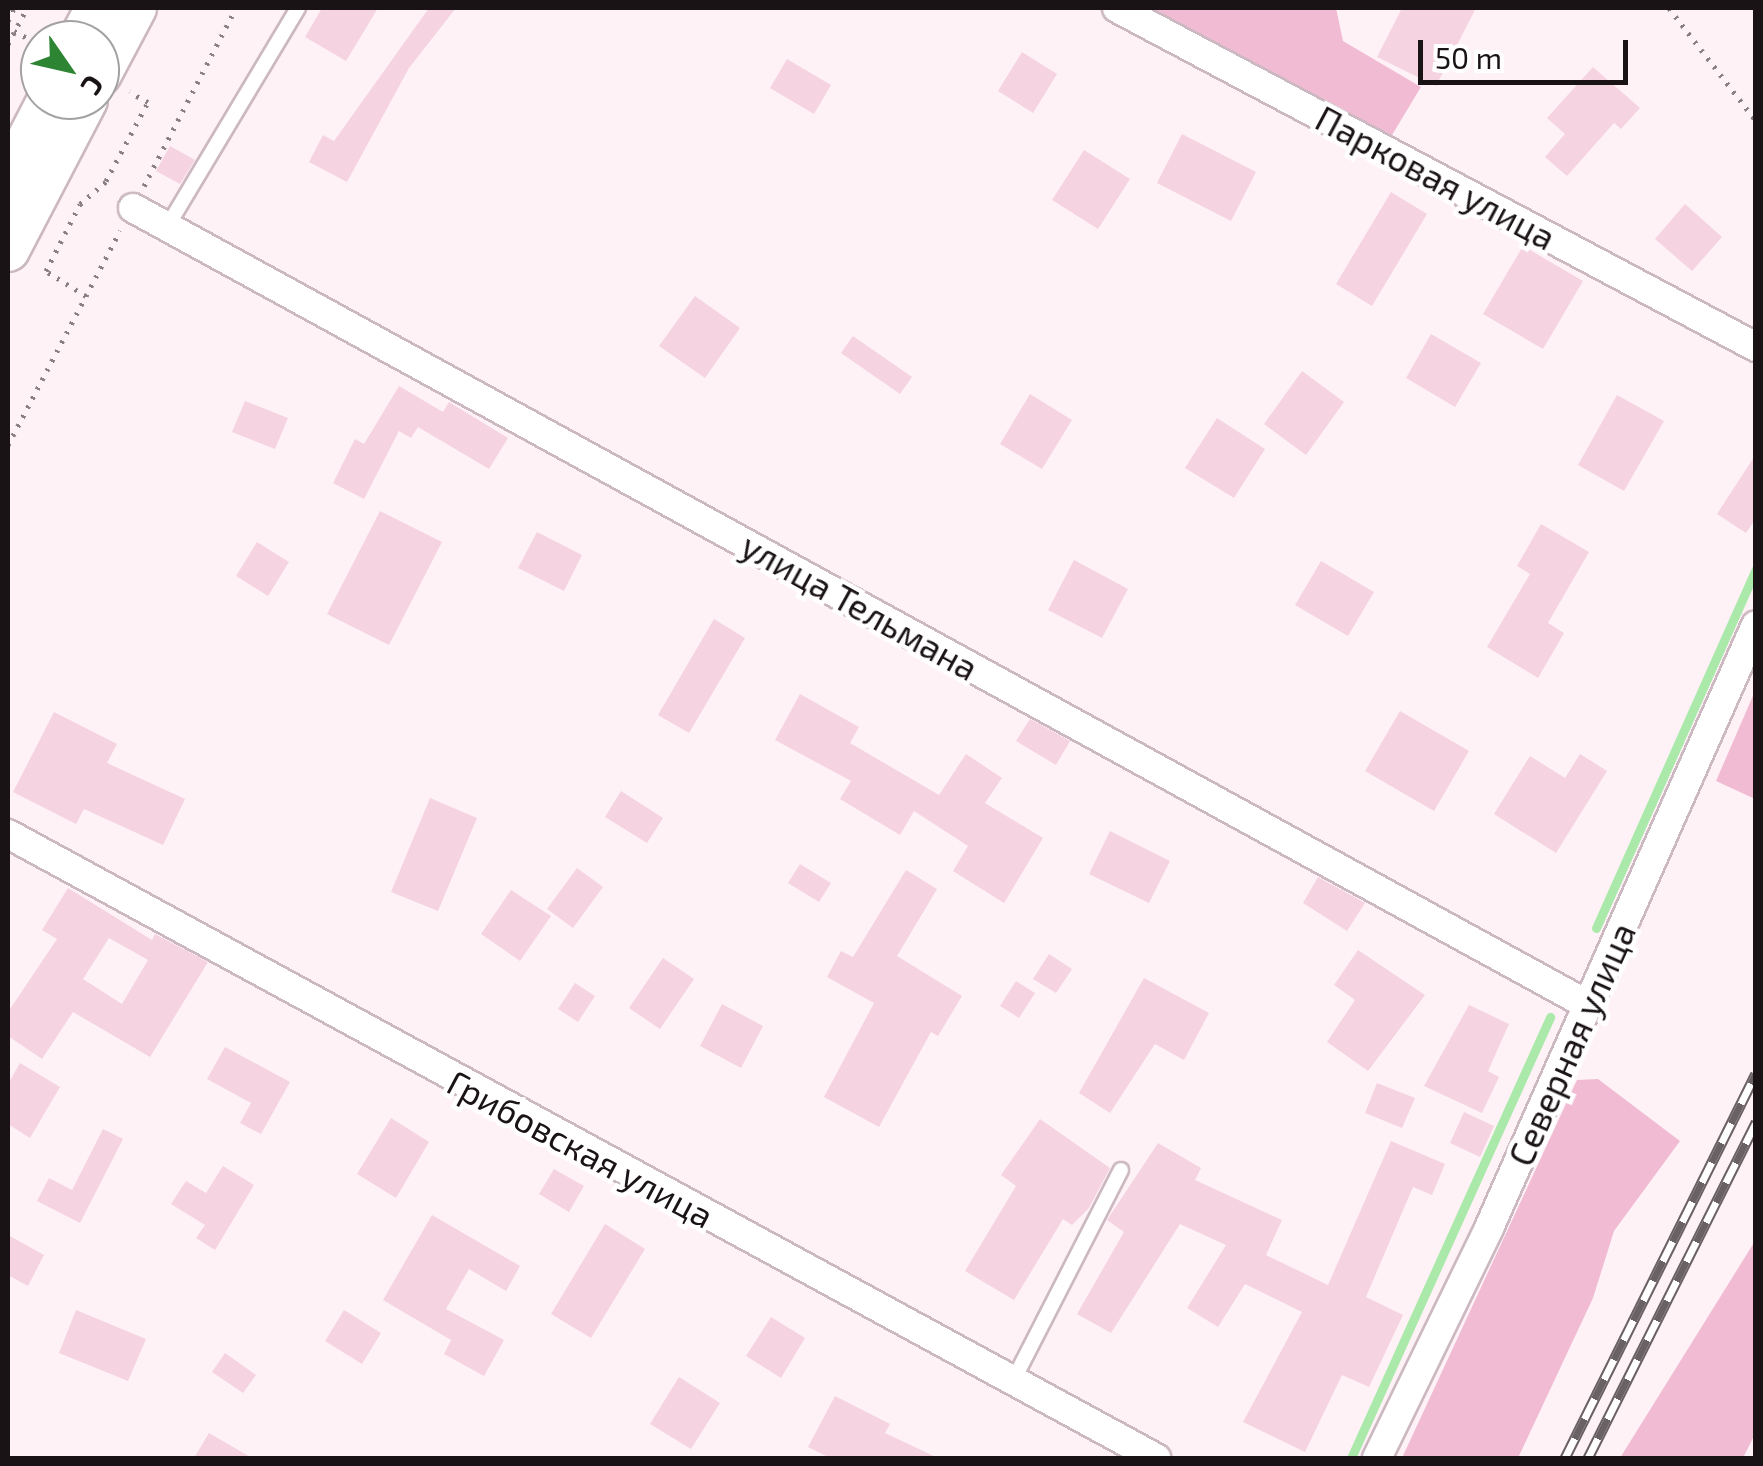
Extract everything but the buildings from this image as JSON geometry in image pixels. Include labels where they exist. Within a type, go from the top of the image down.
[{"type":"main road","points":[[120,36],[135,8]]},
{"type":"main road","points":[[8,178],[38,120]]},
{"type":"main road","points":[[8,250],[76,120]]},
{"type":"street","name":"Парковая улица","points":[[1117,8],[1756,347]]},
{"type":"street","name":"улица Тельмана","points":[[132,208],[1588,1005]]},
{"type":"street","name":"Северная улица","points":[[1376,1458],[1588,1005],[1756,626]]},
{"type":"street","name":"Грибовская улица","points":[[8,834],[1156,1458]]},
{"type":"lane","points":[[167,226],[298,8]]},
{"type":"lane","points":[[1013,1381],[1121,1170]]},
{"type":"path","points":[[8,21],[14,8]]},
{"type":"path","points":[[8,44],[26,8]]},
{"type":"path","points":[[1668,8],[1756,121]]},
{"type":"path","points":[[14,31],[20,34]]},
{"type":"path","points":[[86,296],[46,271],[80,204],[106,181],[148,102]]},
{"type":"shaded area","points":[[1123,8],[1336,8],[1343,41],[1421,87],[1386,145]]},
{"type":"shaded area","points":[[1755,691],[1755,799],[1716,781]]},
{"type":"shaded area","points":[[1598,1079],[1680,1141],[1614,1231],[1593,1298],[1518,1458],[1402,1458],[1577,1080]]},
{"type":"shaded area","points":[[1755,1241],[1755,1434],[1743,1458],[1620,1458]]},
{"type":"waterway","points":[[1596,928],[1756,569]]},
{"type":"waterway","points":[[1351,1458],[1550,1017]]},
{"type":"railway","points":[[1565,1458],[1756,1074]]},
{"type":"railway","points":[[1588,1458],[1756,1122]]}]
